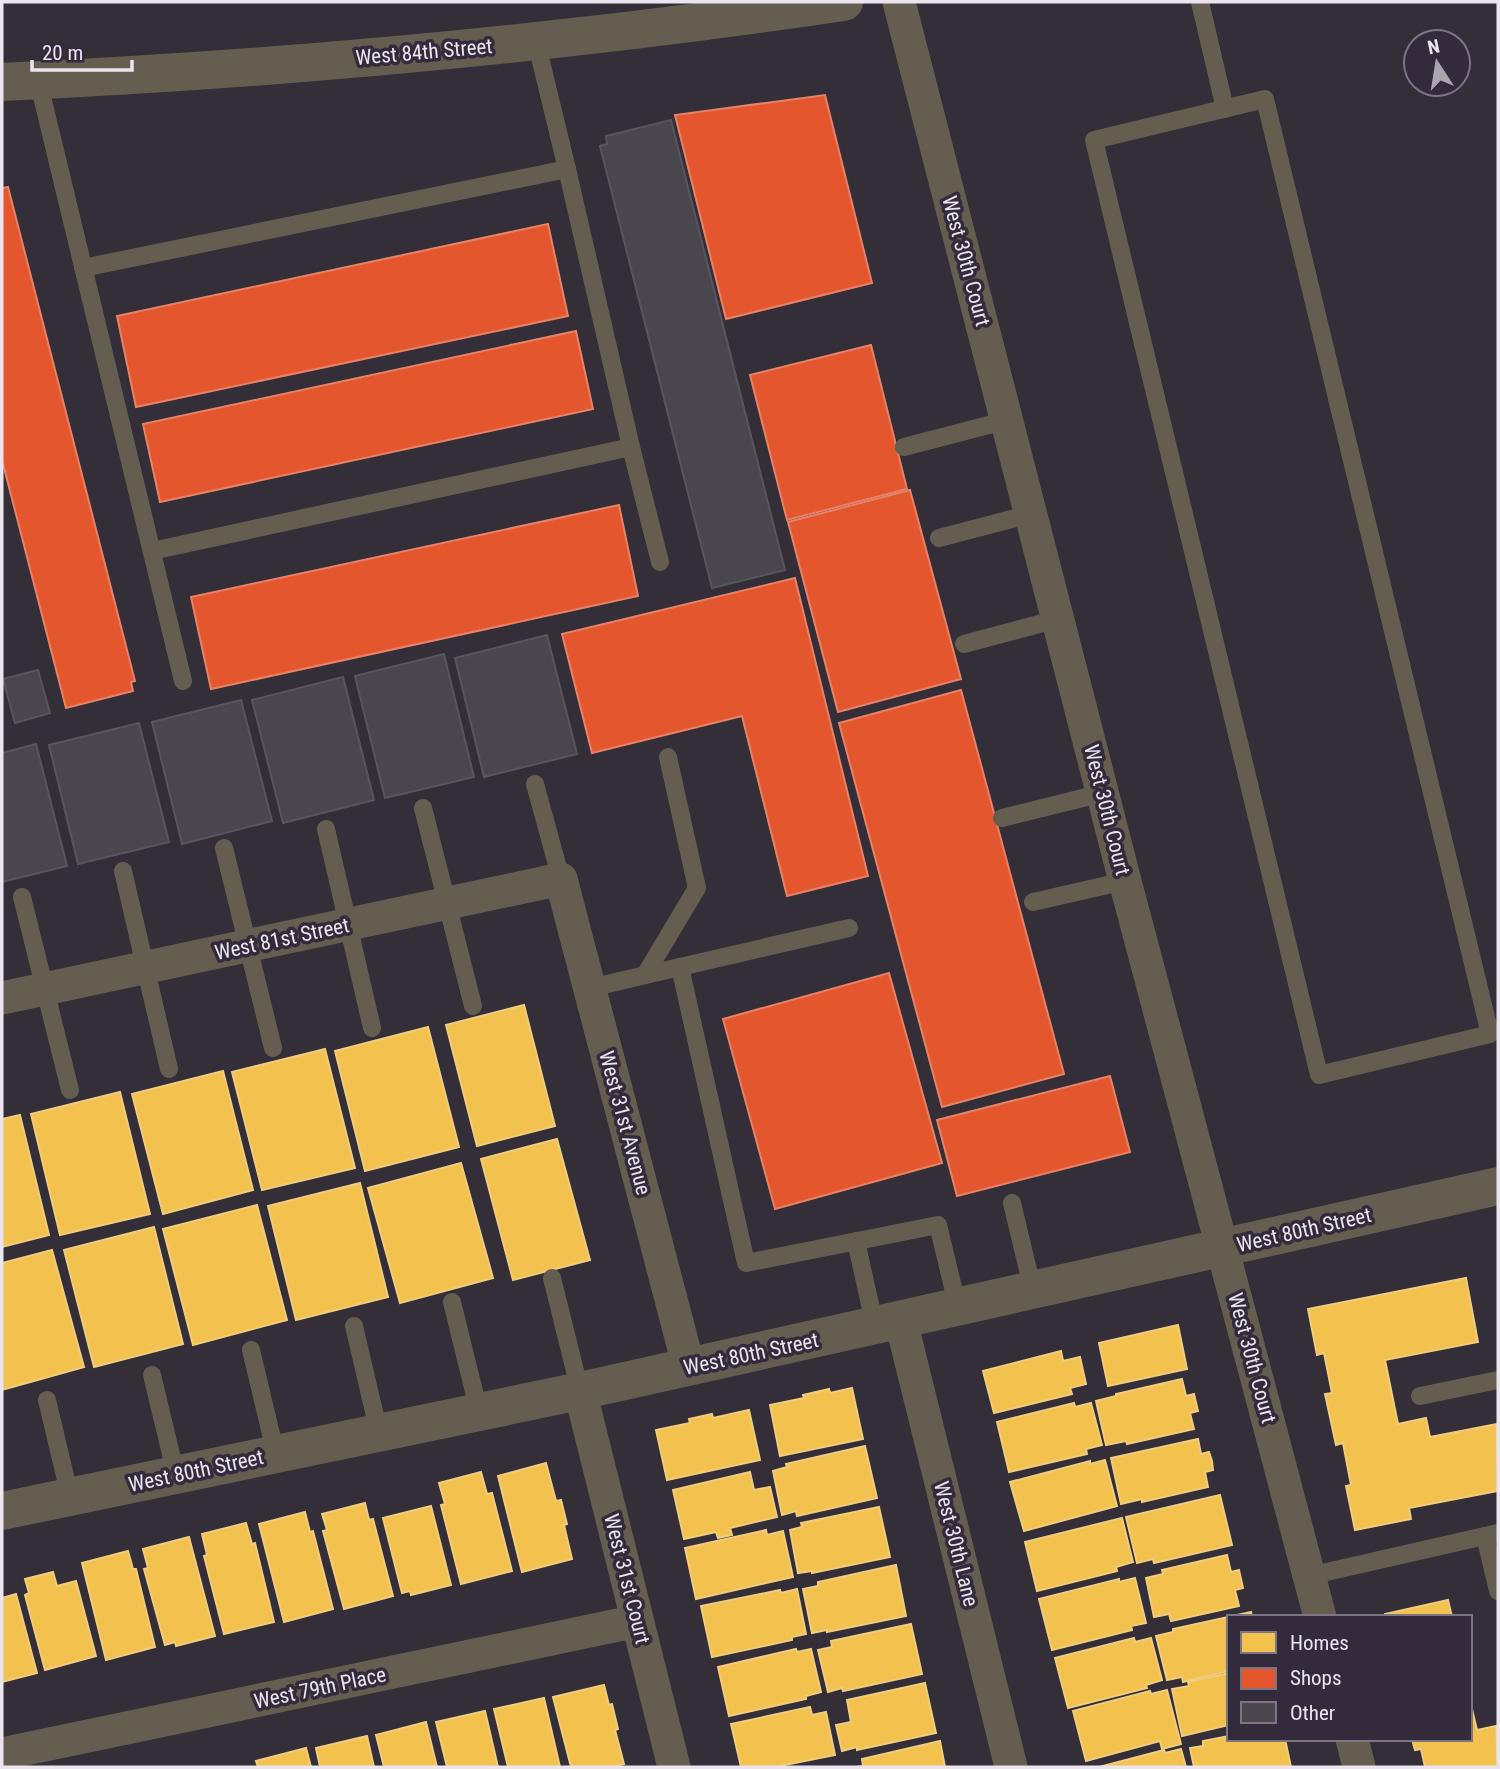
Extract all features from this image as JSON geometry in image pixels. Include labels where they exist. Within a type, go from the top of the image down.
[{"type":"street","name":"West 84th Street","points":[[20,81],[341,60],[536,41],[844,2]]},
{"type":"street","name":"West 30th Court","points":[[899,2],[1125,881],[1319,1615]]},
{"type":"street","name":"West 81st Street","points":[[2,998],[561,879]]},
{"type":"street","name":"West 31st Avenue","points":[[561,879],[689,1367]]},
{"type":"street","name":"West 80th Street","points":[[2,1511],[580,1391],[1224,1248],[1497,1191]]},
{"type":"street","name":"West 30th Lane","points":[[888,1324],[1011,1767]]},
{"type":"street","name":"West 31st Court","points":[[580,1391],[674,1767]]},
{"type":"street","name":"West 79th Place","points":[[2,1754],[637,1621]]},
{"type":"street","points":[[1352,1741],[1359,1767]]},
{"type":"lane","points":[[1200,2],[1225,108]]},
{"type":"lane","points":[[536,41],[660,562]]},
{"type":"lane","points":[[20,81],[83,268],[183,681]]},
{"type":"lane","points":[[1265,99],[1490,1034],[1318,1075],[1094,141],[1225,108],[1265,99]]},
{"type":"lane","points":[[83,268],[567,169]]},
{"type":"lane","points":[[904,447],[1008,421]]},
{"type":"lane","points":[[152,551],[631,447]]},
{"type":"lane","points":[[939,538],[1031,514]]},
{"type":"lane","points":[[964,644],[1058,619]]},
{"type":"lane","points":[[645,975],[698,888],[668,757]]},
{"type":"lane","points":[[535,785],[561,879]]},
{"type":"lane","points":[[1002,818],[1103,793]]},
{"type":"lane","points":[[423,808],[473,1006]]},
{"type":"lane","points":[[326,829],[372,1028]]},
{"type":"lane","points":[[224,848],[273,1048]]},
{"type":"lane","points":[[123,871],[170,1069]]},
{"type":"lane","points":[[1033,902],[1125,881]]},
{"type":"lane","points":[[22,897],[70,1090]]},
{"type":"lane","points":[[590,988],[849,928]]},
{"type":"lane","points":[[680,967],[746,1263],[938,1225],[958,1308]]},
{"type":"lane","points":[[1012,1203],[1033,1291]]},
{"type":"lane","points":[[856,1241],[888,1324]]},
{"type":"lane","points":[[552,1278],[580,1391]]},
{"type":"lane","points":[[452,1302],[479,1412]]},
{"type":"lane","points":[[354,1326],[379,1433]]},
{"type":"lane","points":[[251,1350],[276,1455]]},
{"type":"lane","points":[[152,1375],[176,1475]]},
{"type":"lane","points":[[1420,1396],[1498,1380]]},
{"type":"lane","points":[[47,1400],[70,1497]]},
{"type":"lane","points":[[1309,1576],[1492,1534],[1498,1591]]},
{"type":"building: Homes","points":[[524,1005],[555,1126],[477,1146],[446,1025]]},
{"type":"building: Homes","points":[[428,1027],[459,1147],[365,1171],[335,1051]]},
{"type":"building: Homes","points":[[325,1049],[355,1168],[262,1190],[232,1072]]},
{"type":"building: Homes","points":[[223,1071],[253,1190],[163,1214],[132,1094]]},
{"type":"building: Homes","points":[[120,1092],[150,1214],[60,1235],[31,1114]]},
{"type":"building: Homes","points":[[20,1115],[49,1235],[2,1247],[2,1119]]},
{"type":"building: Homes","points":[[557,1139],[590,1260],[513,1280],[481,1159]]},
{"type":"building: Homes","points":[[461,1163],[493,1278],[400,1303],[368,1188]]},
{"type":"building: Homes","points":[[360,1183],[388,1297],[296,1320],[268,1206]]},
{"type":"building: Homes","points":[[257,1205],[287,1320],[193,1345],[163,1229]]},
{"type":"building: Homes","points":[[154,1227],[183,1344],[94,1367],[64,1250]]},
{"type":"building: Homes","points":[[52,1250],[84,1367],[2,1390],[2,1263]]},
{"type":"building: Homes","points":[[1466,1278],[1478,1342],[1385,1360],[1398,1424],[1426,1418],[1430,1437],[1497,1424],[1498,1491],[1409,1508],[1411,1519],[1355,1530],[1346,1486],[1351,1485],[1343,1443],[1336,1445],[1325,1394],[1332,1393],[1324,1353],[1317,1355],[1308,1309]]},
{"type":"building: Homes","points":[[1178,1325],[1187,1369],[1108,1386],[1099,1343]]},
{"type":"building: Homes","points":[[1061,1351],[1063,1361],[1080,1357],[1086,1384],[1070,1388],[1072,1394],[994,1413],[983,1371]]},
{"type":"building: Homes","points":[[1182,1379],[1186,1396],[1194,1394],[1198,1411],[1190,1413],[1194,1429],[1127,1444],[1126,1441],[1106,1445],[1096,1401]]},
{"type":"building: Homes","points":[[852,1388],[863,1439],[780,1456],[770,1405],[804,1398],[803,1395],[829,1389],[830,1393]]},
{"type":"building: Homes","points":[[1074,1403],[1075,1407],[1091,1403],[1102,1445],[1086,1449],[1087,1454],[1009,1472],[997,1422]]},
{"type":"building: Homes","points":[[749,1410],[760,1460],[667,1480],[656,1430],[690,1423],[689,1419],[712,1414],[713,1418]]},
{"type":"building: Homes","points":[[1198,1439],[1201,1454],[1209,1452],[1212,1461],[1213,1470],[1205,1472],[1208,1487],[1121,1504],[1111,1458]]},
{"type":"building: Homes","points":[[865,1446],[877,1498],[797,1516],[796,1511],[782,1515],[773,1471],[787,1467],[786,1464]]},
{"type":"building: Homes","points":[[1105,1460],[1117,1506],[1024,1531],[1010,1482],[1090,1461],[1090,1464]]},
{"type":"building: Homes","points":[[546,1463],[556,1501],[561,1500],[572,1559],[522,1572],[498,1476]]},
{"type":"building: Homes","points":[[481,1472],[487,1494],[492,1493],[512,1571],[461,1584],[441,1505],[445,1504],[439,1483]]},
{"type":"building: Homes","points":[[750,1472],[754,1490],[770,1487],[777,1517],[730,1528],[732,1535],[718,1538],[716,1532],[684,1539],[673,1490]]},
{"type":"building: Homes","points":[[1220,1495],[1232,1545],[1154,1563],[1153,1559],[1137,1563],[1126,1517]]},
{"type":"building: Homes","points":[[365,1503],[369,1520],[373,1519],[393,1596],[344,1609],[323,1531],[327,1530],[322,1514]]},
{"type":"building: Homes","points":[[431,1506],[451,1585],[411,1595],[410,1591],[402,1593],[383,1518]]},
{"type":"building: Homes","points":[[879,1507],[890,1557],[812,1573],[798,1573],[790,1530],[802,1527],[801,1523]]},
{"type":"building: Homes","points":[[305,1512],[310,1532],[313,1531],[333,1609],[284,1622],[259,1524]]},
{"type":"building: Homes","points":[[1122,1518],[1133,1562],[1116,1567],[1117,1571],[1037,1591],[1025,1542]]},
{"type":"building: Homes","points":[[246,1523],[252,1544],[255,1543],[274,1622],[224,1634],[204,1556],[207,1555],[202,1534]]},
{"type":"building: Homes","points":[[766,1530],[767,1535],[783,1531],[793,1577],[696,1599],[685,1548]]},
{"type":"building: Homes","points":[[189,1537],[215,1636],[176,1646],[175,1642],[165,1645],[144,1569],[148,1568],[143,1549]]},
{"type":"building: Homes","points":[[128,1551],[133,1569],[136,1569],[155,1647],[106,1660],[82,1563]]},
{"type":"building: Homes","points":[[1227,1555],[1231,1572],[1239,1570],[1243,1588],[1235,1590],[1239,1606],[1171,1621],[1169,1614],[1154,1617],[1146,1578],[1163,1574],[1162,1570]]},
{"type":"building: Homes","points":[[896,1565],[906,1616],[812,1633],[803,1589],[818,1586],[818,1582]]},
{"type":"building: Homes","points":[[53,1572],[57,1586],[76,1581],[96,1656],[45,1670],[25,1595],[29,1593],[25,1579]]},
{"type":"building: Homes","points":[[1135,1578],[1146,1623],[1131,1626],[1132,1630],[1052,1650],[1039,1599],[1119,1579],[1119,1582]]},
{"type":"building: Homes","points":[[797,1589],[806,1634],[792,1637],[792,1640],[712,1657],[701,1606]]},
{"type":"building: Homes","points":[[16,1594],[37,1673],[2,1682],[2,1598]]},
{"type":"building: Homes","points":[[1448,1600],[1452,1615],[1385,1615]]},
{"type":"building: Homes","points":[[1227,1617],[1227,1671],[1183,1682],[1182,1677],[1167,1680],[1156,1636],[1173,1632],[1173,1629]]},
{"type":"building: Homes","points":[[911,1624],[922,1674],[828,1692],[818,1650],[832,1647],[831,1641]]},
{"type":"building: Homes","points":[[1134,1638],[1135,1642],[1151,1638],[1162,1680],[1146,1685],[1147,1688],[1068,1708],[1055,1658]]},
{"type":"building: Homes","points":[[796,1649],[797,1652],[811,1649],[821,1692],[806,1696],[806,1699],[729,1716],[718,1667]]},
{"type":"building: Homes","points":[[1227,1673],[1227,1725],[1182,1736],[1172,1689],[1189,1686],[1188,1682]]},
{"type":"building: Homes","points":[[925,1683],[936,1733],[842,1751],[836,1725],[851,1722],[847,1700]]},
{"type":"building: Homes","points":[[604,1685],[609,1705],[612,1704],[618,1729],[615,1730],[624,1764],[612,1767],[571,1767],[553,1697]]},
{"type":"building: Homes","points":[[1167,1690],[1181,1744],[1162,1749],[1160,1741],[1086,1761],[1073,1711],[1150,1691],[1151,1694]]},
{"type":"building: Homes","points":[[544,1698],[560,1767],[508,1767],[494,1709]]},
{"type":"building: Homes","points":[[810,1707],[812,1715],[826,1712],[835,1755],[775,1767],[741,1767],[731,1724]]},
{"type":"building: Homes","points":[[1472,1709],[1477,1730],[1496,1726],[1498,1767],[1425,1767],[1421,1749],[1415,1750],[1413,1741],[1472,1741]]},
{"type":"building: Homes","points":[[485,1711],[498,1767],[447,1767],[436,1722]]},
{"type":"building: Homes","points":[[426,1722],[437,1767],[384,1767],[376,1735]]},
{"type":"building: Homes","points":[[367,1736],[374,1767],[320,1767],[316,1748]]},
{"type":"building: Homes","points":[[1227,1736],[1227,1741],[1285,1741],[1291,1767],[1194,1767],[1190,1748],[1203,1746],[1203,1741]]},
{"type":"building: Homes","points":[[940,1741],[945,1767],[856,1767],[863,1766],[862,1759]]},
{"type":"building: Homes","points":[[306,1748],[311,1767],[258,1767],[256,1761]]},
{"type":"building: Homes","points":[[1181,1749],[1186,1767],[1099,1767],[1164,1750],[1165,1753]]},
{"type":"building: Shops","points":[[825,95],[872,283],[726,319],[675,115]]},
{"type":"building: Shops","points":[[8,187],[135,681],[131,682],[133,691],[66,708],[2,460],[2,188]]},
{"type":"building: Shops","points":[[548,224],[568,316],[136,407],[117,316]]},
{"type":"building: Shops","points":[[576,331],[593,409],[160,502],[143,424]]},
{"type":"building: Shops","points":[[871,345],[907,489],[787,520],[750,375]]},
{"type":"building: Shops","points":[[910,490],[961,679],[838,712],[788,522]]},
{"type":"building: Shops","points":[[619,505],[638,596],[211,689],[191,597]]},
{"type":"building: Shops","points":[[795,578],[868,876],[787,896],[742,716],[592,753],[562,634]]},
{"type":"building: Shops","points":[[961,690],[1064,1074],[942,1107],[839,723]]},
{"type":"building: Shops","points":[[889,973],[942,1163],[775,1209],[723,1019]]},
{"type":"building: Shops","points":[[1110,1076],[1130,1152],[957,1196],[937,1120]]},
{"type":"building: Other","points":[[671,120],[785,570],[712,588],[600,146],[607,144],[606,136]]},
{"type":"building: Other","points":[[547,635],[577,754],[484,777],[455,658]]},
{"type":"building: Other","points":[[444,654],[474,777],[385,798],[355,676]]},
{"type":"building: Other","points":[[38,670],[50,713],[15,723],[3,679]]},
{"type":"building: Other","points":[[343,677],[374,800],[283,823],[252,700]]},
{"type":"building: Other","points":[[241,700],[272,821],[182,844],[152,722]]},
{"type":"building: Other","points":[[139,723],[169,842],[78,864],[49,745]]},
{"type":"building: Other","points":[[36,744],[67,866],[2,882],[2,753]]}]
